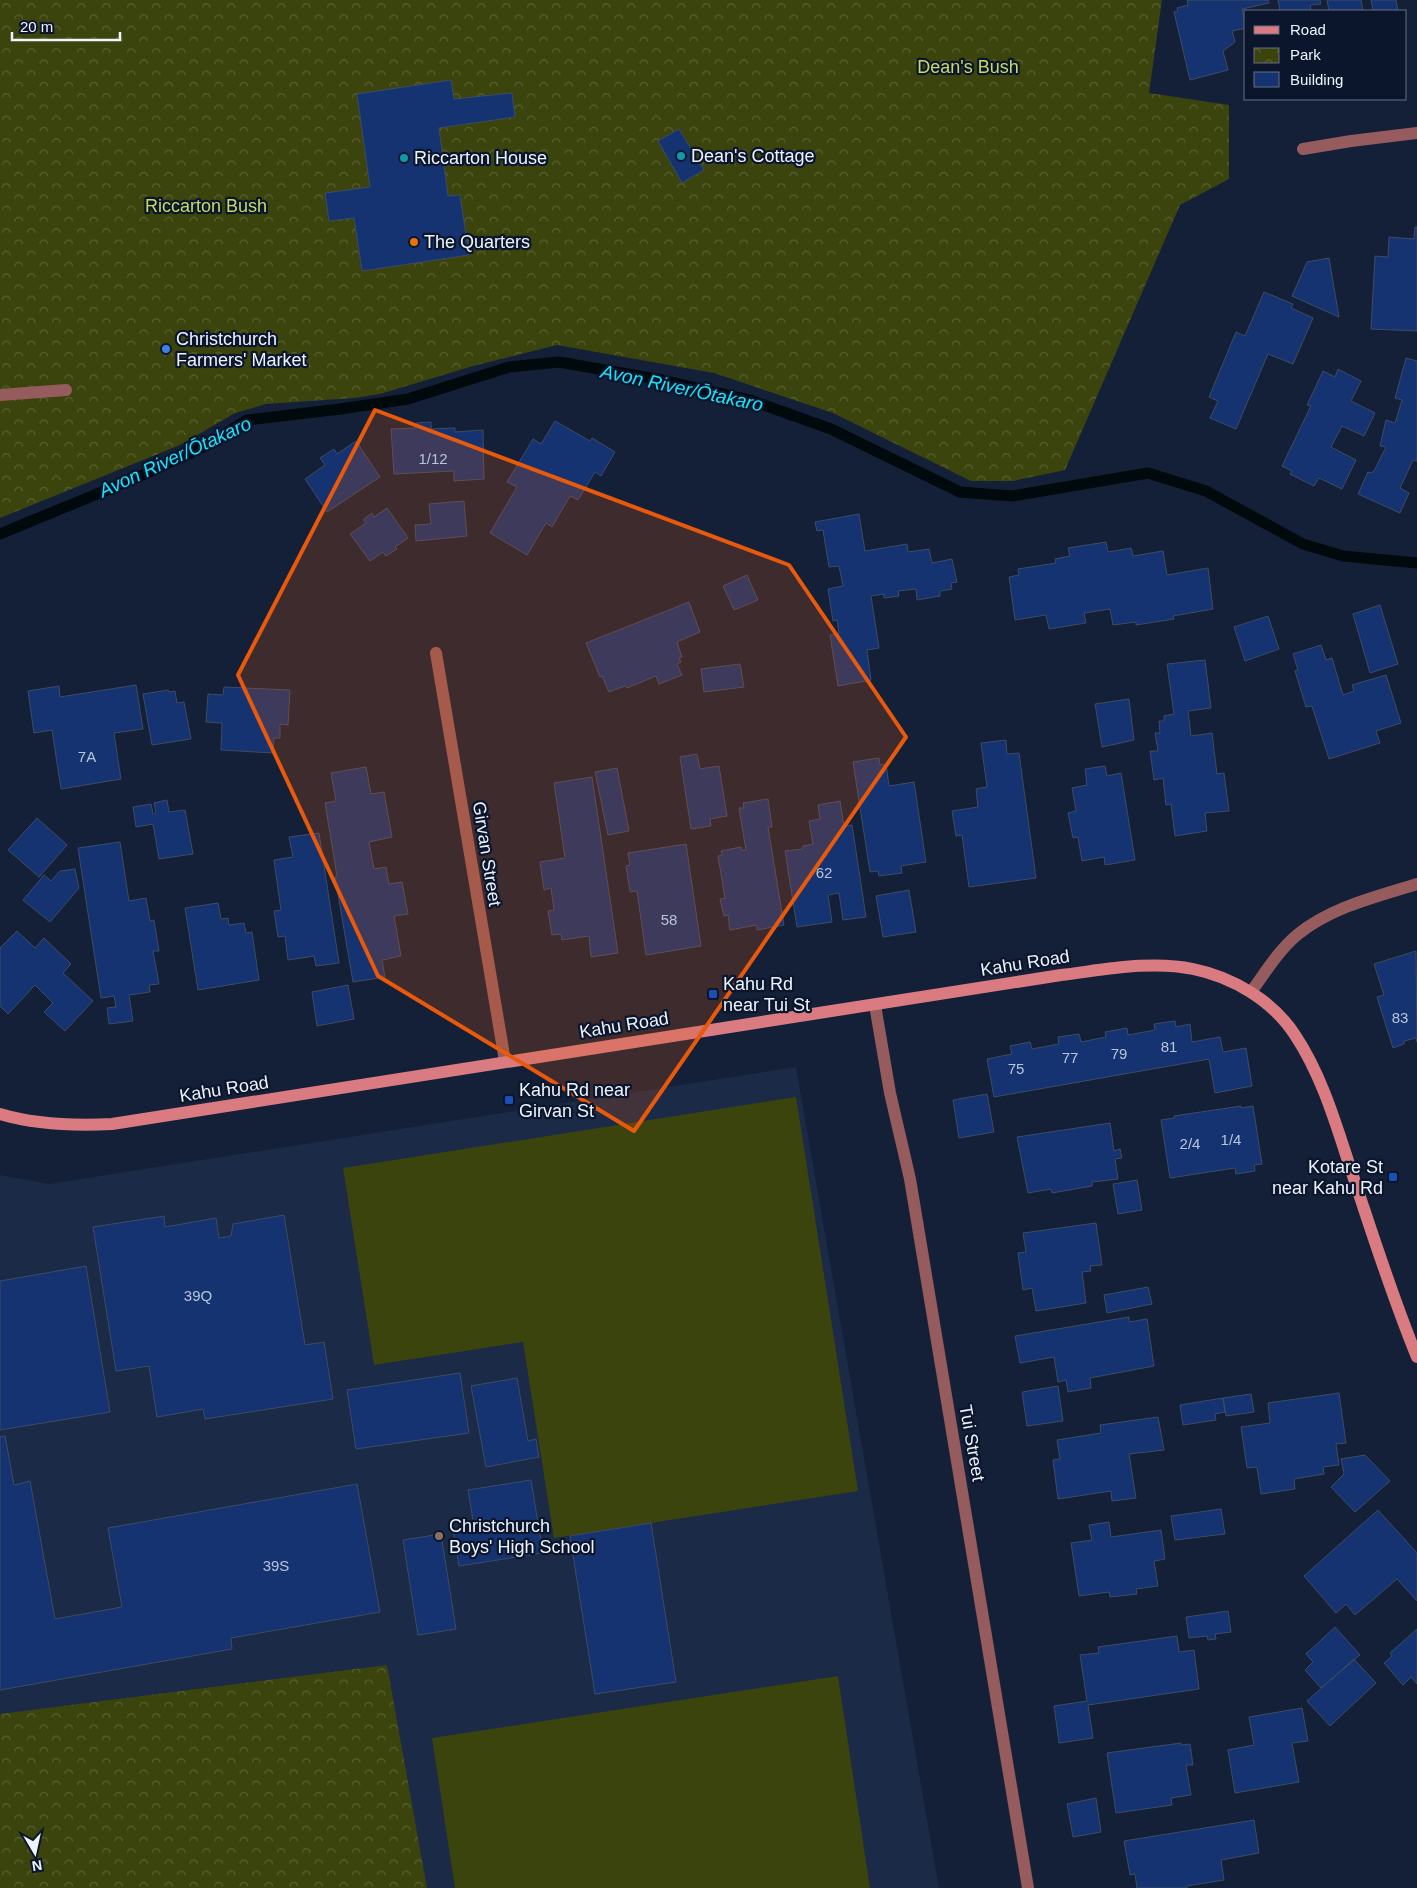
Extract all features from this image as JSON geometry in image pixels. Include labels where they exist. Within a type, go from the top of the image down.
[{"type":"main road","name":"Kahu Road","points":[[0,1114],[22,1121],[73,1126],[112,1124],[1061,975],[1119,968],[1160,966],[1193,969],[1225,979],[1251,992],[1275,1012],[1295,1035],[1314,1070],[1330,1106],[1398,1312],[1417,1357]]},
{"type":"street","points":[[1303,149],[1417,133]]},
{"type":"street","points":[[0,395],[66,390]]},
{"type":"street","name":"Girvan Street","points":[[436,653],[505,1061]]},
{"type":"street","points":[[1251,992],[1279,954],[1293,939],[1320,920],[1350,906],[1417,884]]},
{"type":"street","name":"Tui Street","points":[[875,1005],[890,1093],[910,1179],[1028,1888]]},
{"type":"highlighted area","points":[[375,410],[789,565],[906,737],[634,1131],[378,976],[238,675]]},
{"type":"shaded area","name":"Christchurch Boys' High School","points":[[796,1067],[939,1888],[0,1888],[0,1175],[49,1184]]},
{"type":"green space","name":"Riccarton Bush","points":[[0,0],[1162,0],[1149,93],[1229,105],[1229,179],[1180,205],[1065,470],[1013,481],[971,481],[833,413],[714,373],[557,345],[473,366],[380,394],[354,398],[266,404],[235,413],[180,445],[0,518]]},
{"type":"green space","points":[[796,1097],[858,1491],[554,1538],[523,1342],[374,1365],[343,1168]]},
{"type":"green space","points":[[387,1665],[427,1888],[0,1888],[0,1714]]},
{"type":"green space","points":[[838,1676],[870,1888],[455,1888],[432,1738]]},
{"type":"building","points":[[1187,0],[1268,0],[1269,3],[1242,9],[1244,28],[1232,31],[1235,42],[1223,51],[1228,70],[1190,80],[1174,12],[1178,11],[1177,8],[1188,5]]},
{"type":"building","points":[[1278,0],[1320,0],[1321,4],[1310,5],[1311,10],[1280,10]]},
{"type":"building","points":[[1327,0],[1361,0],[1363,10],[1329,10]]},
{"type":"building","points":[[1371,0],[1396,0],[1398,10],[1373,10]]},
{"type":"building","name":"Riccarton House","points":[[451,80],[454,99],[512,93],[515,117],[439,128],[448,196],[460,195],[469,255],[362,271],[354,218],[329,221],[325,193],[370,187],[357,94]]},
{"type":"building","name":"Dean's Cottage","points":[[679,129],[704,170],[682,183],[658,141]]},
{"type":"building","points":[[1415,227],[1417,227],[1417,331],[1371,329],[1375,256],[1388,257],[1389,237],[1414,239]]},
{"type":"building","points":[[1329,258],[1339,317],[1292,296],[1307,262]]},
{"type":"building","points":[[1264,292],[1293,304],[1291,308],[1313,318],[1293,364],[1268,354],[1236,429],[1210,418],[1218,401],[1209,397],[1236,332],[1245,336]]},
{"type":"building","points":[[1406,358],[1417,361],[1417,461],[1413,460],[1400,488],[1409,493],[1400,513],[1358,494],[1368,472],[1374,471],[1386,447],[1380,446],[1386,420],[1395,423],[1402,400],[1395,398]]},
{"type":"building","points":[[1338,369],[1361,381],[1351,401],[1375,413],[1364,436],[1342,426],[1331,447],[1356,460],[1342,489],[1319,478],[1314,486],[1290,474],[1292,471],[1282,466],[1311,406],[1307,405],[1323,371],[1335,377]]},
{"type":"building","points":[[555,421],[590,441],[592,438],[615,452],[601,476],[595,472],[578,500],[570,496],[552,527],[546,523],[527,555],[490,533],[517,487],[507,482],[533,439],[541,444]]},
{"type":"building","points":[[431,422],[431,429],[455,428],[455,432],[483,430],[484,479],[454,481],[454,471],[394,474],[391,429],[416,428],[416,423]]},
{"type":"building","points":[[356,441],[380,477],[327,512],[305,479],[325,465],[320,458],[334,449],[337,454]]},
{"type":"building","points":[[464,501],[467,536],[416,541],[415,525],[431,524],[429,504]]},
{"type":"building","points":[[387,508],[408,538],[395,547],[397,549],[386,556],[383,552],[370,561],[350,534],[366,523],[363,520],[372,513],[374,517]]},
{"type":"building","points":[[859,514],[865,551],[907,544],[908,552],[929,549],[932,563],[952,559],[957,582],[951,583],[952,589],[940,591],[940,596],[917,600],[916,589],[898,591],[899,596],[884,598],[884,594],[871,596],[879,648],[867,650],[871,680],[838,686],[830,635],[839,633],[837,620],[833,621],[828,589],[843,586],[839,566],[829,567],[823,530],[817,531],[815,522]]},
{"type":"building","points":[[1106,542],[1108,552],[1131,548],[1133,556],[1163,551],[1167,575],[1208,568],[1213,609],[1173,616],[1174,619],[1136,625],[1136,622],[1113,625],[1110,609],[1084,613],[1086,623],[1049,629],[1046,615],[1015,620],[1009,577],[1019,575],[1018,569],[1056,563],[1055,559],[1070,556],[1068,548]]},
{"type":"building","points":[[747,575],[758,600],[734,610],[723,586]]},
{"type":"building","points":[[689,602],[700,632],[677,642],[682,657],[679,658],[681,662],[677,664],[682,675],[659,684],[656,676],[627,688],[625,686],[609,692],[602,676],[600,677],[586,643]]},
{"type":"building","points":[[1380,605],[1398,664],[1370,673],[1353,614]]},
{"type":"building","points":[[1268,616],[1279,649],[1245,661],[1234,627]]},
{"type":"building","points":[[1321,645],[1326,660],[1332,658],[1343,695],[1354,691],[1352,685],[1386,675],[1401,723],[1376,731],[1380,743],[1329,759],[1312,706],[1306,707],[1295,671],[1298,670],[1293,654]]},
{"type":"building","points":[[1205,660],[1211,708],[1188,711],[1191,736],[1212,733],[1217,774],[1224,773],[1229,811],[1205,813],[1207,831],[1175,836],[1171,804],[1166,805],[1163,778],[1154,780],[1150,751],[1158,751],[1155,733],[1160,733],[1159,721],[1164,721],[1164,716],[1174,714],[1167,664]]},
{"type":"building","points":[[740,664],[744,687],[704,692],[701,669]]},
{"type":"building","points":[[136,685],[143,729],[114,733],[121,779],[61,789],[52,730],[34,733],[28,691],[59,686],[60,697]]},
{"type":"building","points":[[224,687],[290,690],[288,725],[280,724],[280,738],[274,738],[273,753],[221,750],[222,723],[206,722],[208,694],[223,695]]},
{"type":"building","points":[[168,690],[169,692],[175,691],[177,703],[184,702],[191,739],[152,745],[143,694]]},
{"type":"building","points":[[1129,699],[1134,740],[1102,747],[1095,704]]},
{"type":"building","points":[[1006,740],[1007,754],[1019,753],[1036,878],[969,887],[962,835],[956,836],[952,811],[978,807],[976,789],[987,787],[981,743]]},
{"type":"building","points":[[697,754],[700,769],[719,766],[727,816],[710,819],[711,826],[691,829],[680,757]]},
{"type":"building","points":[[879,758],[880,765],[886,764],[889,786],[914,782],[926,862],[901,866],[902,873],[879,876],[878,871],[870,872],[853,762]]},
{"type":"building","points":[[1105,766],[1107,776],[1121,773],[1135,860],[1105,865],[1104,857],[1082,861],[1078,837],[1073,838],[1068,813],[1076,811],[1072,788],[1087,785],[1085,769]]},
{"type":"building","points":[[366,767],[371,794],[384,792],[392,837],[369,842],[374,869],[386,867],[389,884],[402,882],[408,914],[394,916],[401,956],[382,960],[385,977],[353,982],[335,877],[337,876],[325,803],[336,801],[331,773]]},
{"type":"building","points":[[617,768],[629,831],[608,835],[595,772]]},
{"type":"building","points":[[592,777],[618,953],[591,957],[589,936],[562,940],[561,934],[552,935],[548,911],[554,910],[551,888],[544,890],[540,862],[565,858],[554,783]]},
{"type":"building","points":[[768,799],[772,827],[768,827],[784,925],[757,930],[757,925],[730,930],[728,915],[724,916],[720,899],[725,898],[718,856],[722,855],[721,851],[741,847],[741,850],[746,850],[739,808],[744,808],[743,803]]},
{"type":"building","points":[[167,800],[169,812],[185,810],[193,854],[159,859],[153,824],[136,827],[133,807],[151,804],[153,814],[156,813],[154,803]]},
{"type":"building","points":[[840,801],[844,826],[852,825],[866,917],[843,920],[839,893],[828,895],[832,922],[797,927],[785,851],[803,849],[803,846],[813,844],[809,821],[820,819],[818,805]]},
{"type":"building","points":[[37,818],[67,845],[39,877],[8,850]]},
{"type":"building","points":[[319,833],[339,963],[316,966],[314,956],[288,960],[285,936],[278,937],[274,911],[281,910],[274,860],[293,857],[289,837]]},
{"type":"building","points":[[120,842],[129,901],[146,898],[150,921],[154,920],[159,951],[153,951],[159,984],[149,985],[150,992],[129,995],[133,1021],[109,1024],[107,1008],[116,1007],[114,996],[101,998],[78,848]]},
{"type":"building","points":[[686,844],[701,946],[646,955],[637,891],[630,892],[626,866],[630,865],[628,853]]},
{"type":"building","points":[[75,869],[79,888],[50,922],[23,900],[44,875],[51,881],[60,871]]},
{"type":"building","points":[[909,890],[916,932],[883,937],[876,896]]},
{"type":"building","points":[[218,903],[221,919],[228,918],[229,925],[244,923],[246,933],[252,932],[259,980],[198,990],[185,908]]},
{"type":"building","points":[[17,931],[35,948],[44,938],[71,964],[63,973],[93,1001],[65,1031],[44,1012],[53,1003],[35,985],[8,1014],[0,1006],[0,948]]},
{"type":"building","points":[[1416,951],[1417,1042],[1416,1038],[1404,1041],[1404,1044],[1393,1048],[1377,997],[1384,995],[1374,964]]},
{"type":"building","points":[[348,985],[354,1019],[317,1026],[312,992]]},
{"type":"building","points":[[1175,1021],[1176,1027],[1190,1024],[1192,1042],[1220,1037],[1223,1052],[1246,1048],[1252,1086],[1215,1093],[1209,1059],[994,1097],[987,1059],[1012,1054],[1010,1046],[1030,1042],[1032,1049],[1059,1044],[1058,1037],[1079,1034],[1081,1042],[1106,1037],[1105,1032],[1127,1028],[1128,1035],[1155,1030],[1154,1024]]},
{"type":"building","points":[[987,1094],[994,1132],[959,1138],[953,1100]]},
{"type":"building","points":[[1241,1106],[1241,1108],[1253,1106],[1262,1164],[1254,1165],[1255,1171],[1236,1174],[1235,1168],[1170,1178],[1161,1120],[1174,1118],[1174,1116]]},
{"type":"building","points":[[1110,1123],[1114,1151],[1120,1149],[1122,1158],[1115,1159],[1118,1179],[1092,1182],[1092,1186],[1052,1193],[1051,1189],[1028,1193],[1017,1137]]},
{"type":"building","points":[[1137,1180],[1142,1210],[1118,1214],[1113,1184]]},
{"type":"building","points":[[284,1215],[305,1345],[324,1342],[333,1399],[205,1419],[203,1409],[157,1417],[149,1366],[116,1371],[93,1227],[164,1216],[165,1227],[216,1218],[219,1238],[231,1236],[233,1224]]},
{"type":"building","points":[[1096,1223],[1102,1265],[1090,1266],[1091,1271],[1082,1272],[1086,1303],[1036,1311],[1032,1288],[1023,1290],[1018,1253],[1026,1252],[1023,1233]]},
{"type":"building","points":[[86,1266],[110,1412],[0,1430],[0,1281]]},
{"type":"building","points":[[1148,1287],[1152,1304],[1107,1313],[1104,1295]]},
{"type":"building","points":[[1129,1317],[1129,1322],[1147,1319],[1154,1366],[1090,1378],[1091,1388],[1068,1392],[1066,1380],[1058,1382],[1054,1357],[1020,1363],[1015,1336]]},
{"type":"building","points":[[460,1373],[469,1433],[356,1449],[347,1390]]},
{"type":"building","points":[[517,1378],[528,1441],[536,1439],[539,1457],[486,1467],[471,1386]]},
{"type":"building","points":[[1058,1386],[1063,1421],[1027,1426],[1022,1392]]},
{"type":"building","points":[[1339,1393],[1346,1443],[1336,1444],[1339,1465],[1323,1467],[1324,1474],[1294,1479],[1295,1489],[1261,1494],[1257,1467],[1247,1468],[1241,1427],[1270,1423],[1268,1403]]},
{"type":"building","points":[[1251,1394],[1254,1412],[1226,1416],[1223,1398]]},
{"type":"building","points":[[1223,1398],[1225,1412],[1215,1414],[1216,1420],[1183,1425],[1180,1405]]},
{"type":"building","points":[[1158,1417],[1164,1450],[1129,1454],[1136,1498],[1112,1501],[1111,1491],[1058,1499],[1053,1460],[1060,1459],[1057,1440],[1101,1433],[1100,1425]]},
{"type":"building","points":[[5,1436],[14,1485],[30,1481],[55,1619],[122,1607],[108,1528],[357,1484],[380,1612],[231,1638],[232,1649],[0,1690],[0,1437]]},
{"type":"building","points":[[1365,1455],[1390,1481],[1355,1512],[1331,1487],[1344,1474],[1341,1459]]},
{"type":"building","points":[[531,1480],[543,1553],[459,1566],[453,1529],[474,1526],[468,1490]]},
{"type":"building","points":[[1221,1509],[1225,1534],[1175,1540],[1171,1516]]},
{"type":"building","points":[[1378,1510],[1417,1553],[1417,1601],[1397,1579],[1355,1615],[1346,1604],[1336,1613],[1304,1576]]},
{"type":"building","points":[[1109,1522],[1111,1537],[1161,1530],[1165,1559],[1154,1561],[1158,1586],[1136,1589],[1137,1594],[1110,1597],[1109,1592],[1079,1596],[1071,1543],[1092,1540],[1089,1525]]},
{"type":"building","points":[[651,1523],[676,1682],[595,1694],[570,1536]]},
{"type":"building","points":[[441,1534],[456,1629],[418,1635],[403,1540]]},
{"type":"building","points":[[1228,1611],[1231,1632],[1215,1634],[1216,1639],[1208,1640],[1207,1636],[1189,1638],[1186,1617]]},
{"type":"building","points":[[1335,1627],[1360,1655],[1321,1688],[1305,1670],[1313,1662],[1306,1654]]},
{"type":"building","points":[[1417,1629],[1417,1684],[1411,1677],[1403,1685],[1384,1663],[1392,1656],[1390,1653]]},
{"type":"building","points":[[1177,1636],[1179,1652],[1194,1650],[1199,1689],[1088,1705],[1093,1738],[1059,1743],[1054,1706],[1087,1701],[1080,1655],[1099,1653],[1098,1647]]},
{"type":"building","points":[[1354,1659],[1376,1683],[1330,1726],[1307,1701]]},
{"type":"building","points":[[1302,1708],[1308,1741],[1292,1743],[1299,1782],[1235,1793],[1228,1750],[1254,1745],[1249,1717]]},
{"type":"building","points":[[1181,1743],[1181,1745],[1190,1744],[1193,1765],[1186,1765],[1191,1795],[1171,1798],[1172,1805],[1116,1813],[1107,1753]]},
{"type":"building","points":[[1096,1798],[1101,1832],[1073,1837],[1067,1804]]},
{"type":"building","points":[[1254,1820],[1259,1853],[1221,1860],[1224,1880],[1187,1886],[1187,1888],[1137,1888],[1135,1874],[1130,1875],[1124,1841]]},
{"type":"waterway","name":"Avon River/Ōtakaro","points":[[0,534],[138,477],[204,447],[247,420],[408,399],[509,367],[559,362],[662,380],[750,400],[831,429],[960,492],[1012,496],[1148,473],[1206,491],[1303,544],[1343,556],[1417,563]]},
{"type":"place","name":"Dean's Cottage","points":[[681,156]]},
{"type":"place","name":"Riccarton House","points":[[404,158]]},
{"type":"place","name":"The Quarters","points":[[414,242]]},
{"type":"place","name":"Christchurch Farmers' Market","points":[[166,349]]},
{"type":"place","name":"Kahu Rd near Tui St","points":[[713,994]]},
{"type":"place","name":"Kahu Rd near Girvan St","points":[[509,1100]]},
{"type":"place","name":"Kotare St near Kahu Rd","points":[[1393,1177]]},
{"type":"place","name":"Christchurch Boys' High School","points":[[439,1536]]},
{"type":"park label","name":"Dean's Bush","points":[[968,67]]}]
